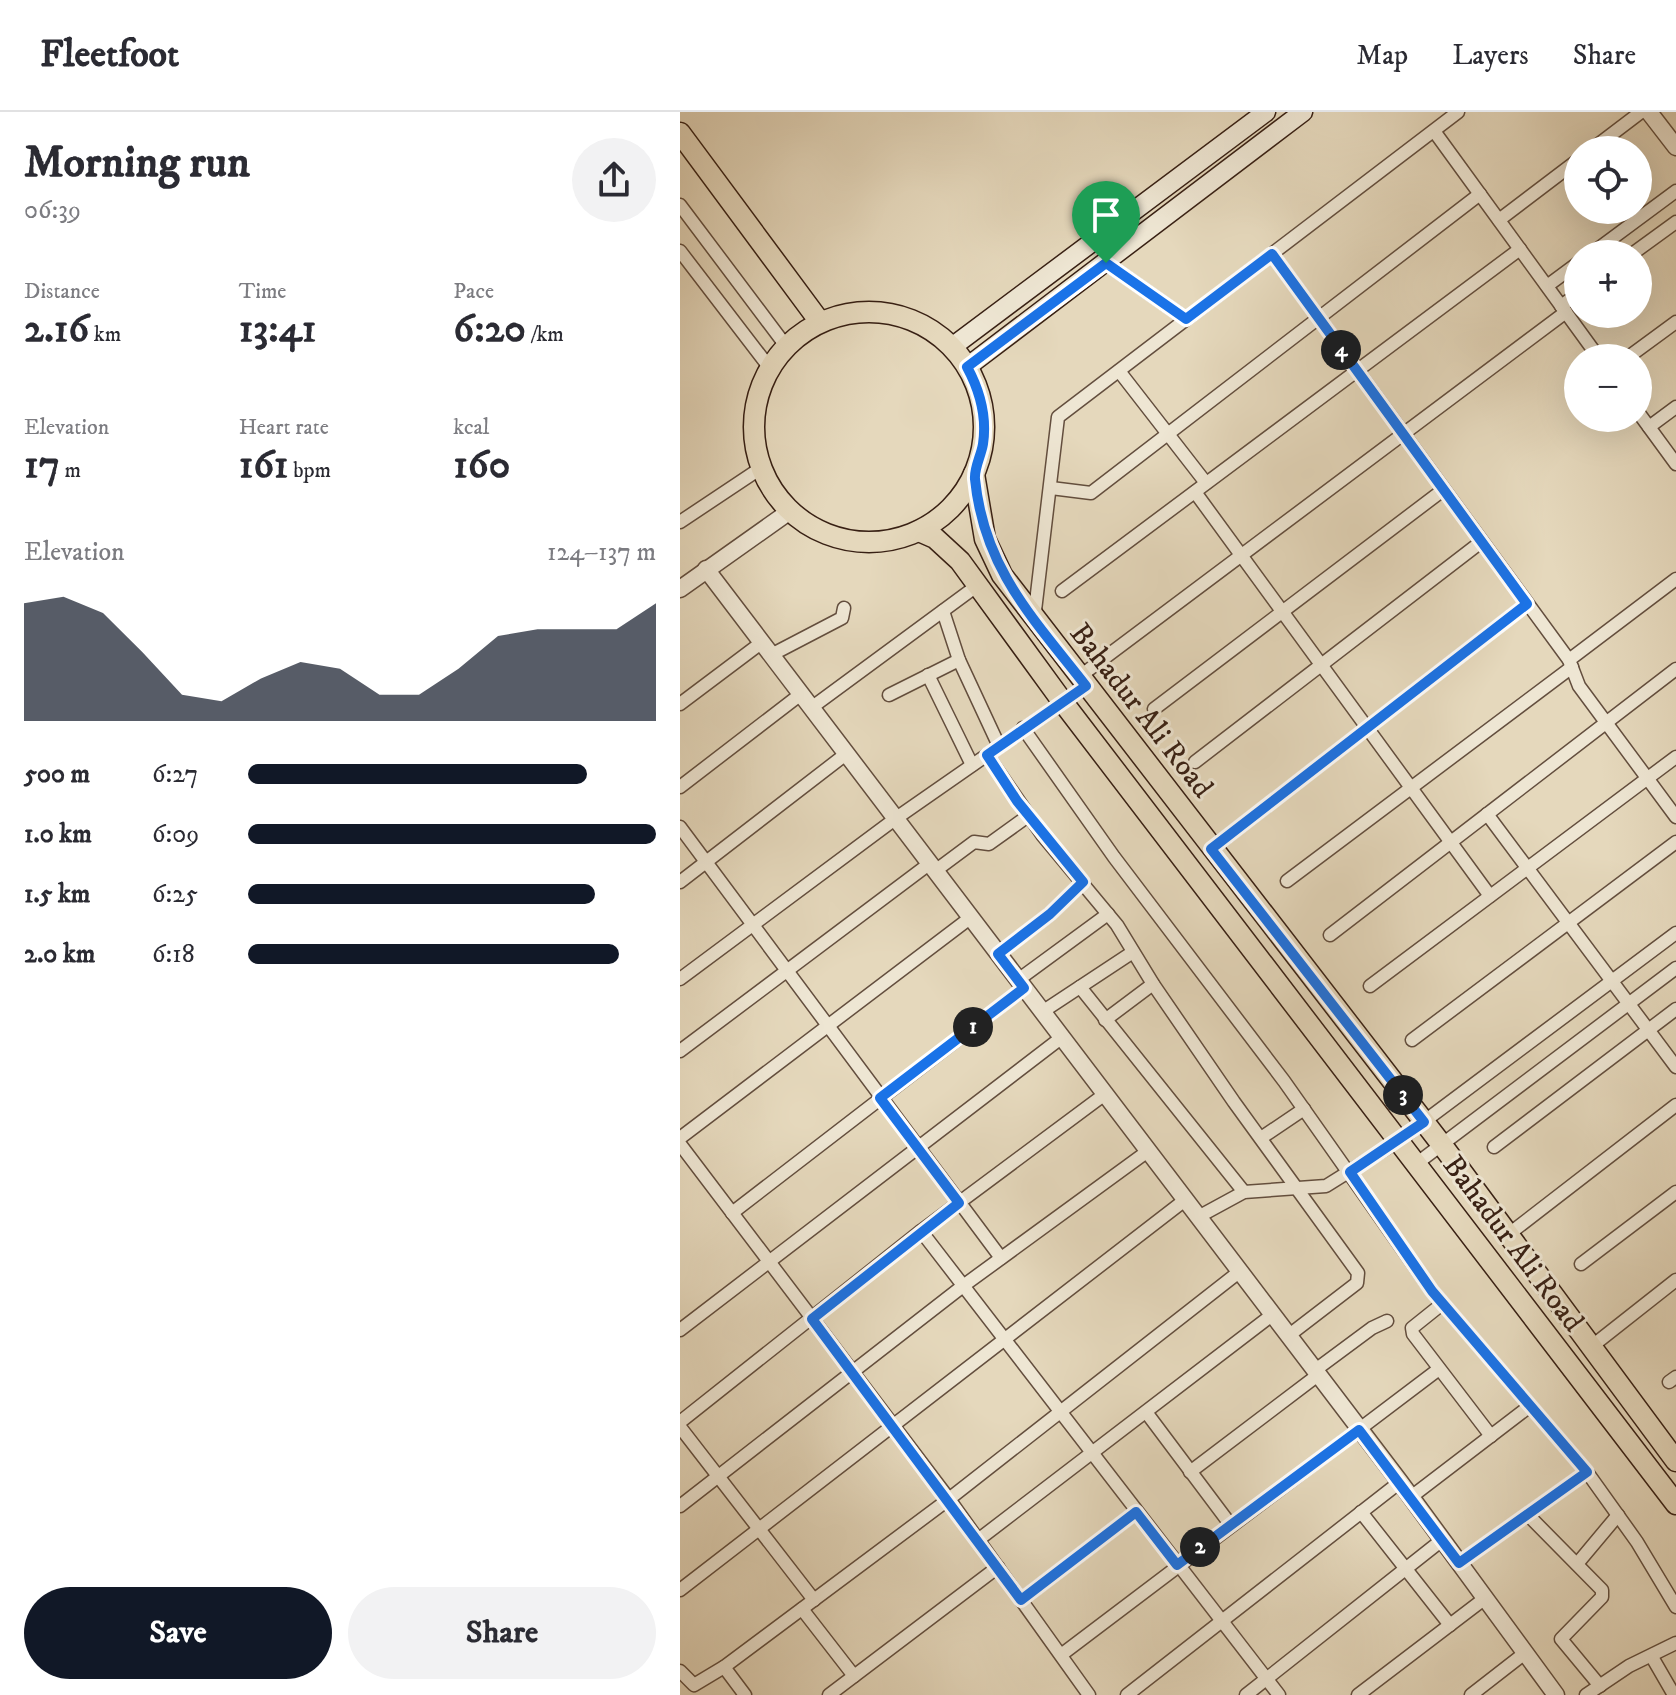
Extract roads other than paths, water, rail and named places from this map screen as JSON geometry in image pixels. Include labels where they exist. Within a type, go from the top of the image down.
[{"type":"main road","points":[[952,347],[1266,112]]},
{"type":"main road","points":[[967,367],[1303,112]]},
{"type":"main road","points":[[680,133],[820,322]]},
{"type":"main road","points":[[851,312],[882,312],[926,327],[952,347],[967,367],[983,412],[983,444],[974,474],[952,507],[919,531],[890,541],[859,542],[829,535],[790,511],[761,468],[753,416],[769,367],[786,346],[820,322],[851,312]]},
{"type":"main road","name":"Bahadur Ali Road","points":[[974,474],[980,517],[991,553],[1034,619],[1442,1145],[1675,1459]]},
{"type":"main road","name":"Bahadur Ali Road","points":[[919,531],[948,548],[978,585],[1062,701],[1676,1504]]},
{"type":"street","points":[[1034,619],[1058,417],[1458,112]]},
{"type":"street","points":[[1609,136],[1641,112]]},
{"type":"street","points":[[1649,112],[1676,147]]},
{"type":"street","points":[[1434,131],[1589,344]]},
{"type":"street","points":[[1499,220],[1564,171]]},
{"type":"street","points":[[1610,240],[1676,191]]},
{"type":"street","points":[[1051,488],[1091,493],[1480,194]]},
{"type":"street","points":[[680,205],[786,346]]},
{"type":"street","points":[[1651,240],[1676,222]]},
{"type":"street","points":[[1062,591],[1520,249]]},
{"type":"street","points":[[680,251],[769,367]]},
{"type":"street","points":[[1272,254],[1527,604],[1570,664],[1579,686],[1676,817]]},
{"type":"street","points":[[1106,263],[1186,319]]},
{"type":"street","points":[[1547,286],[1564,273]]},
{"type":"street","points":[[680,979],[895,819],[1062,701],[1082,681],[1241,555],[1563,309]]},
{"type":"street","points":[[1646,344],[1676,322]]},
{"type":"street","points":[[1119,371],[1168,433],[1241,555],[1490,896]]},
{"type":"street","points":[[1652,425],[1676,407]]},
{"type":"street","points":[[1652,431],[1676,464]]},
{"type":"street","points":[[680,522],[761,468]]},
{"type":"street","points":[[1154,709],[1443,490]]},
{"type":"street","points":[[680,589],[790,511]]},
{"type":"street","points":[[1195,762],[1481,542]]},
{"type":"street","points":[[706,569],[1400,1482],[1556,1695]]},
{"type":"street","points":[[1287,881],[1411,788],[1676,579]]},
{"type":"street","points":[[680,787],[978,585]]},
{"type":"street","points":[[1211,849],[1527,604]]},
{"type":"street","points":[[680,704],[766,649],[842,618],[844,608]]},
{"type":"street","points":[[943,611],[959,660],[999,746]]},
{"type":"street","points":[[889,695],[959,660]]},
{"type":"street","points":[[1330,935],[1676,669]]},
{"type":"street","points":[[928,675],[972,765]]},
{"type":"street","points":[[1023,728],[1123,869],[1350,1172],[1399,1247],[1442,1304],[1587,1472],[1676,1607]]},
{"type":"street","points":[[680,882],[846,754]]},
{"type":"street","points":[[987,755],[1028,816],[1108,914],[1153,984],[1359,1278],[1288,1336]]},
{"type":"street","points":[[1370,986],[1676,757]]},
{"type":"street","points":[[1487,814],[1525,869],[1676,1067]]},
{"type":"street","points":[[680,1051],[788,969],[932,867],[974,842],[989,844],[1028,816]]},
{"type":"street","points":[[680,827],[1001,1258]]},
{"type":"street","points":[[1412,1040],[1676,842]]},
{"type":"street","points":[[998,954],[1050,914],[1083,882]]},
{"type":"street","points":[[732,1213],[1108,914]]},
{"type":"street","points":[[680,1138],[970,918]]},
{"type":"street","points":[[1198,1217],[1244,1192],[1326,1186],[1350,1172],[1424,1122],[1676,933]]},
{"type":"street","points":[[1042,1012],[1133,952]]},
{"type":"street","points":[[1416,1164],[1676,968]]},
{"type":"street","points":[[1105,1020],[1153,984]]},
{"type":"street","points":[[1080,987],[1244,1192]]},
{"type":"street","points":[[1494,1147],[1676,1009]]},
{"type":"street","points":[[680,1330],[1061,1038]]},
{"type":"street","points":[[814,1600],[680,1424],[921,1231],[1105,1094]]},
{"type":"street","points":[[1509,1234],[1676,1105]]},
{"type":"street","points":[[1261,1138],[1304,1109]]},
{"type":"street","points":[[680,1144],[949,1499],[1089,1695]]},
{"type":"street","points":[[682,1502],[963,1286],[1148,1151]]},
{"type":"street","points":[[1581,1264],[1676,1192]]},
{"type":"street","points":[[680,1590],[1185,1200]]},
{"type":"street","points":[[921,1231],[1279,1695]]},
{"type":"street","points":[[680,1671],[694,1685],[724,1667],[949,1499],[1239,1272]]},
{"type":"street","points":[[1591,1347],[1676,1280]]},
{"type":"street","points":[[1442,1304],[1412,1331],[1491,1436]]},
{"type":"street","points":[[978,1540],[1272,1315]]},
{"type":"street","points":[[1190,1472],[1372,1328],[1387,1321]]},
{"type":"street","points":[[1061,1655],[1230,1524],[1439,1369]]},
{"type":"street","points":[[1411,1497],[1530,1406]]},
{"type":"street","points":[[1146,1412],[1230,1524]]},
{"type":"street","points":[[1459,1563],[1587,1472]]},
{"type":"street","points":[[1127,1695],[1400,1482]]},
{"type":"street","points":[[1021,1600],[1136,1512]]},
{"type":"street","points":[[1361,1512],[1450,1625]]},
{"type":"street","points":[[1528,1515],[1546,1538],[1558,1544],[1603,1594],[1561,1639],[1600,1686]]},
{"type":"street","points":[[1577,1564],[1618,1515]]},
{"type":"street","points":[[1246,1695],[1442,1540]]},
{"type":"street","points":[[829,1695],[998,1567]]},
{"type":"street","points":[[1358,1695],[1484,1599]]},
{"type":"street","points":[[802,1609],[854,1676]]},
{"type":"street","points":[[1586,1695],[1629,1666],[1676,1643]]},
{"type":"street","points":[[1471,1695],[1525,1653]]},
{"type":"street","points":[[1652,1657],[1674,1695]]},
{"type":"street","points":[[724,1667],[745,1695]]}]
